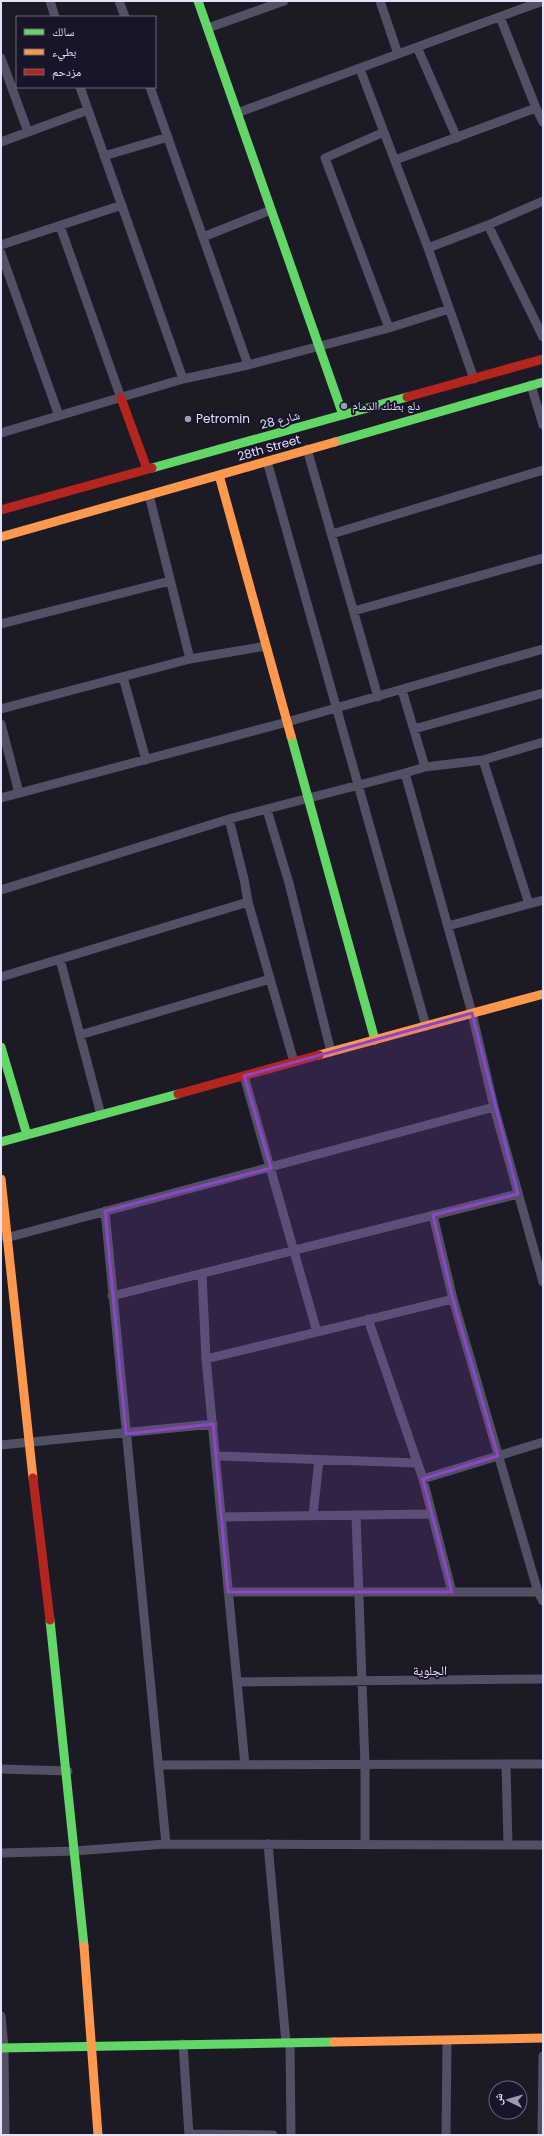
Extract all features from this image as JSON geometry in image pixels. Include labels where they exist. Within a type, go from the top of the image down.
[{"type":"street","points":[[50,1],[55,16]]},
{"type":"street","points":[[121,1],[125,16]]},
{"type":"street","points":[[198,1],[343,415]]},
{"type":"street","points":[[208,28],[274,3],[284,1]]},
{"type":"street","points":[[380,1],[398,54]]},
{"type":"street","points":[[237,114],[543,1]]},
{"type":"street","points":[[500,17],[543,123]]},
{"type":"street","points":[[417,47],[456,138]]},
{"type":"street","points":[[1,58],[28,132]]},
{"type":"street","points":[[360,69],[428,248],[474,379]]},
{"type":"street","points":[[80,88],[183,379]]},
{"type":"street","points":[[150,88],[248,365]]},
{"type":"street","points":[[395,160],[536,108]]},
{"type":"street","points":[[1,142],[88,110]]},
{"type":"street","points":[[384,132],[325,158],[389,328]]},
{"type":"street","points":[[104,156],[168,137]]},
{"type":"street","points":[[428,248],[488,225],[543,201]]},
{"type":"street","points":[[1,245],[122,205]]},
{"type":"street","points":[[203,237],[271,210]]},
{"type":"street","points":[[488,225],[543,337]]},
{"type":"street","points":[[60,226],[147,469]]},
{"type":"street","points":[[1,253],[59,416]]},
{"type":"street","points":[[1,433],[183,379],[248,365],[389,328],[449,309]]},
{"type":"street","name":"شارع 28","points":[[1,510],[543,359]]},
{"type":"street","name":"28th Street","points":[[1,537],[543,382]]},
{"type":"street","points":[[531,385],[543,425]]},
{"type":"street","points":[[308,450],[378,697]]},
{"type":"street","points":[[267,461],[426,1026]]},
{"type":"street","points":[[332,534],[543,470]]},
{"type":"street","points":[[219,475],[376,1040]]},
{"type":"street","points":[[148,495],[190,659]]},
{"type":"street","points":[[354,612],[543,558]]},
{"type":"street","points":[[1,624],[170,581]]},
{"type":"street","points":[[1,710],[190,659],[266,646]]},
{"type":"street","points":[[1,798],[288,722],[543,650]]},
{"type":"street","points":[[123,677],[146,760]]},
{"type":"street","points":[[402,690],[425,767]]},
{"type":"street","points":[[414,729],[543,693]]},
{"type":"street","points":[[1,726],[19,793]]},
{"type":"street","points":[[1,890],[308,797],[425,767],[483,760],[543,742]]},
{"type":"street","points":[[483,760],[529,904]]},
{"type":"street","points":[[405,773],[472,1013],[494,1107],[543,1282]]},
{"type":"street","points":[[268,810],[289,883],[331,1052]]},
{"type":"street","points":[[229,820],[244,879],[248,902],[294,1062]]},
{"type":"street","points":[[448,926],[543,900]]},
{"type":"street","points":[[1,977],[248,902]]},
{"type":"street","points":[[60,959],[100,1115]]},
{"type":"street","points":[[80,1035],[270,978]]},
{"type":"street","points":[[1,1142],[543,994]]},
{"type":"street","points":[[1,1047],[27,1135]]},
{"type":"street","points":[[244,1076],[317,1332]]},
{"type":"street","points":[[6,1238],[494,1107]]},
{"type":"street","points":[[1,1179],[6,1238],[68,1771],[93,2045],[98,2135]]},
{"type":"street","points":[[112,1296],[518,1194]]},
{"type":"street","points":[[105,1211],[166,1844]]},
{"type":"street","points":[[433,1215],[453,1299],[538,1592],[543,1601]]},
{"type":"street","points":[[202,1274],[206,1358],[217,1456],[221,1517],[245,1765]]},
{"type":"street","points":[[206,1358],[453,1299]]},
{"type":"street","points":[[368,1319],[422,1479],[452,1592]]},
{"type":"street","points":[[1,1445],[30,1441],[126,1434],[213,1424]]},
{"type":"street","points":[[422,1479],[543,1442]]},
{"type":"street","points":[[217,1456],[417,1463]]},
{"type":"street","points":[[313,1515],[319,1460]]},
{"type":"street","points":[[221,1517],[431,1514]]},
{"type":"street","points":[[356,1515],[365,1765],[365,1844]]},
{"type":"street","points":[[228,1592],[538,1592]]},
{"type":"street","points":[[237,1682],[543,1679]]},
{"type":"street","points":[[506,1764],[508,1844]]},
{"type":"street","points":[[158,1765],[543,1764]]},
{"type":"street","points":[[1,1769],[68,1771]]},
{"type":"street","points":[[1,1853],[75,1851],[166,1844],[543,1844]]},
{"type":"street","points":[[268,1844],[288,2043],[291,2135]]},
{"type":"street","points":[[1,2016],[5,2135]]},
{"type":"street","points":[[3,2048],[93,2045],[447,2041],[543,2038]]},
{"type":"street","points":[[446,2135],[447,2041]]},
{"type":"street","points":[[182,2044],[189,2134],[273,2135]]},
{"type":"street","points":[[542,2132],[543,2056]]},
{"type":"highlighted area","points":[[472,1013],[518,1194],[433,1215],[453,1299],[498,1456],[423,1479],[452,1592],[228,1592],[213,1424],[126,1434],[105,1211],[271,1168],[244,1076]]},
{"type":"traffic: fast","points":[[198,1],[343,415]]},
{"type":"traffic: fast","points":[[335,442],[543,382]]},
{"type":"traffic: fast","points":[[152,468],[407,397]]},
{"type":"traffic: fast","points":[[291,736],[375,1040]]},
{"type":"traffic: fast","points":[[1,1047],[27,1135]]},
{"type":"traffic: fast","points":[[1,1142],[178,1094]]},
{"type":"traffic: fast","points":[[50,1620],[84,1946]]},
{"type":"traffic: fast","points":[[1,2048],[334,2042]]},
{"type":"traffic: slow","points":[[1,537],[335,442]]},
{"type":"traffic: slow","points":[[219,475],[291,736]]},
{"type":"traffic: slow","points":[[319,1055],[543,994]]},
{"type":"traffic: slow","points":[[1,1179],[33,1478]]},
{"type":"traffic: slow","points":[[84,1946],[98,2135]]},
{"type":"traffic: slow","points":[[334,2042],[543,2038]]},
{"type":"traffic: jam","points":[[407,397],[543,359]]},
{"type":"traffic: jam","points":[[121,398],[147,469]]},
{"type":"traffic: jam","points":[[1,510],[152,468]]},
{"type":"traffic: jam","points":[[178,1094],[319,1055]]},
{"type":"traffic: jam","points":[[33,1478],[50,1620]]},
{"type":"place","name":"دلع بطنك الدمام","points":[[344,406]]},
{"type":"place","name":"Petromin","points":[[188,419]]},
{"type":"district","name":"الجلوية","points":[[430,1670]]}]
